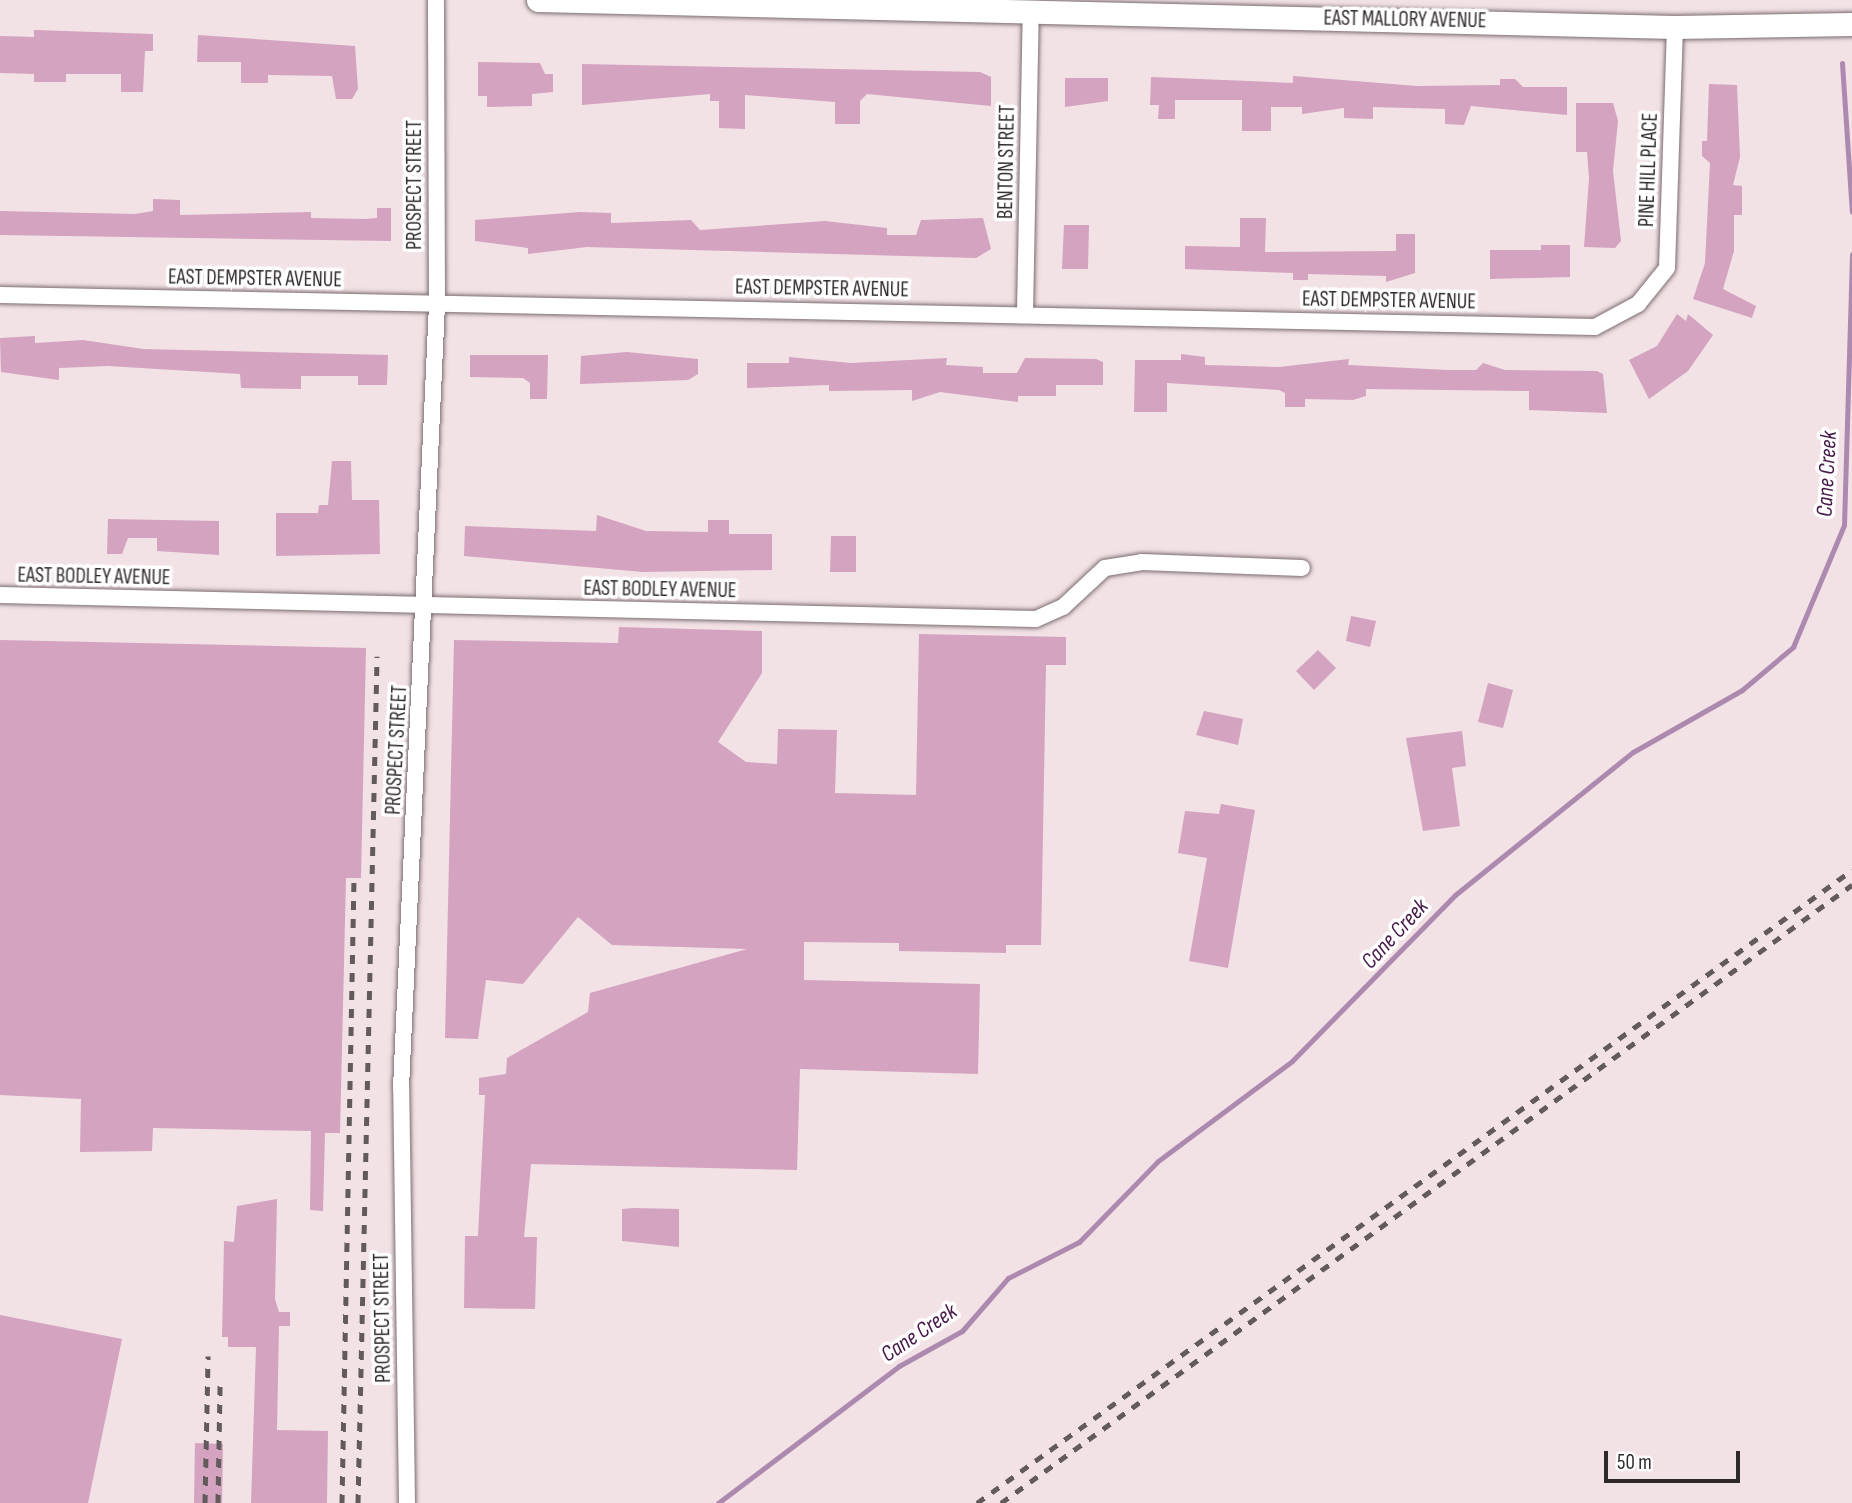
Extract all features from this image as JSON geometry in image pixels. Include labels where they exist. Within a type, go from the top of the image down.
[{"type":"main road","name":"EAST MALLORY AVENUE","points":[[538,0],[1031,12],[1134,7],[1675,26],[1852,24]]},
{"type":"street","name":"PROSPECT STREET","points":[[407,1503],[401,1088],[437,303],[436,0]]},
{"type":"street","name":"BENTON STREET","points":[[1025,313],[1031,12]]},
{"type":"street","name":"PINE HILL PLACE","points":[[1638,304],[1667,268],[1675,26]]},
{"type":"street","name":"EAST DEMPSTER AVENUE","points":[[0,295],[1025,313],[1595,327],[1638,304]]},
{"type":"street","name":"EAST BODLEY AVENUE","points":[[0,596],[1036,619],[1063,607],[1105,568],[1141,562],[1302,568]]},
{"type":"building","points":[[34,30],[153,34],[153,51],[145,51],[143,92],[121,92],[121,74],[66,74],[66,82],[34,82],[34,74],[0,73],[0,36],[34,37]]},
{"type":"building","points":[[198,35],[355,46],[358,89],[352,99],[336,99],[332,76],[268,75],[268,83],[241,83],[241,62],[197,62]]},
{"type":"building","points":[[478,62],[540,63],[545,74],[553,74],[553,92],[532,94],[532,106],[487,107],[487,96],[478,96]]},
{"type":"building","points":[[582,64],[980,72],[991,77],[991,106],[867,94],[860,101],[860,124],[835,124],[835,102],[745,95],[745,129],[719,128],[719,101],[710,101],[710,94],[582,105]]},
{"type":"building","points":[[1293,76],[1417,86],[1500,85],[1500,79],[1515,79],[1523,87],[1567,87],[1567,115],[1471,106],[1464,125],[1445,124],[1445,109],[1373,107],[1373,119],[1344,118],[1344,108],[1302,114],[1302,107],[1271,107],[1271,131],[1242,131],[1242,100],[1175,100],[1175,119],[1158,119],[1159,105],[1150,105],[1151,77],[1293,83]]},
{"type":"building","points":[[1065,78],[1108,78],[1108,101],[1065,107]]},
{"type":"building","points":[[1709,84],[1737,85],[1740,157],[1733,185],[1742,186],[1742,215],[1734,215],[1734,251],[1723,289],[1756,306],[1752,318],[1693,299],[1705,263],[1710,163],[1702,156],[1702,141],[1707,141]]},
{"type":"building","points":[[1576,103],[1613,103],[1618,121],[1613,171],[1621,241],[1615,248],[1584,247],[1589,178],[1587,152],[1576,152]]},
{"type":"building","points":[[153,199],[180,200],[180,215],[311,212],[311,218],[365,219],[377,218],[377,208],[391,208],[391,241],[0,235],[0,211],[135,214],[153,211]]},
{"type":"building","points":[[580,212],[611,213],[611,223],[691,220],[700,230],[825,221],[887,228],[887,235],[916,235],[921,220],[983,218],[991,249],[976,258],[587,247],[528,254],[528,248],[475,241],[475,220]]},
{"type":"building","points":[[1240,218],[1266,218],[1265,252],[1396,251],[1396,234],[1415,234],[1415,273],[1386,282],[1386,276],[1308,274],[1308,280],[1293,280],[1293,273],[1185,269],[1185,246],[1240,247]]},
{"type":"building","points":[[1064,225],[1089,225],[1088,269],[1062,269]]},
{"type":"building","points":[[1541,245],[1570,245],[1570,277],[1490,279],[1490,250],[1541,250]]},
{"type":"building","points":[[1677,314],[1686,321],[1688,314],[1713,335],[1688,371],[1649,399],[1629,360],[1657,346]]},
{"type":"building","points":[[35,336],[35,343],[83,340],[143,349],[388,355],[387,385],[358,385],[358,376],[301,376],[301,389],[241,388],[240,374],[108,366],[59,368],[59,380],[1,372],[0,338]]},
{"type":"building","points":[[627,352],[698,359],[698,374],[688,380],[580,384],[581,356]]},
{"type":"building","points":[[1181,354],[1205,357],[1205,365],[1279,367],[1349,359],[1348,365],[1448,370],[1476,370],[1483,363],[1505,370],[1597,371],[1603,374],[1607,413],[1529,410],[1529,391],[1366,389],[1366,396],[1353,400],[1305,399],[1305,407],[1285,407],[1285,393],[1279,390],[1167,383],[1167,412],[1134,412],[1135,360],[1181,360]]},
{"type":"building","points":[[470,355],[548,355],[547,399],[530,399],[530,383],[523,378],[470,377]]},
{"type":"building","points":[[789,357],[851,363],[947,358],[946,365],[983,367],[983,373],[1017,373],[1025,358],[1096,359],[1103,362],[1103,385],[1056,385],[1056,396],[1018,396],[1018,402],[940,392],[912,401],[912,390],[829,391],[829,385],[747,388],[747,363],[789,363]]},
{"type":"building","points":[[332,461],[351,461],[352,500],[379,500],[380,554],[276,556],[276,513],[318,513],[319,505],[328,505]]},
{"type":"building","points":[[597,515],[646,531],[708,532],[708,520],[729,520],[729,534],[772,534],[772,570],[643,572],[464,556],[465,526],[596,531]]},
{"type":"building","points":[[108,519],[219,521],[219,555],[157,551],[157,538],[128,538],[122,554],[107,554]]},
{"type":"building","points":[[831,536],[856,536],[856,572],[830,572]]},
{"type":"building","points":[[1351,616],[1376,621],[1370,647],[1346,641]]},
{"type":"building","points":[[619,627],[762,631],[762,673],[718,742],[746,762],[777,764],[778,729],[837,730],[835,793],[916,795],[919,634],[1066,637],[1066,665],[1046,665],[1041,945],[1006,945],[1006,953],[899,951],[899,943],[804,942],[804,980],[980,984],[978,1074],[800,1069],[797,1170],[531,1164],[524,1237],[537,1237],[535,1309],[464,1308],[465,1236],[478,1236],[485,1095],[479,1095],[479,1078],[506,1074],[507,1058],[588,1012],[590,993],[747,949],[612,945],[578,917],[523,984],[486,980],[478,1039],[445,1038],[454,640],[618,643]]},
{"type":"building","points":[[0,640],[366,648],[361,878],[346,878],[340,1133],[325,1133],[323,1211],[310,1210],[311,1131],[153,1128],[152,1151],[80,1152],[81,1099],[0,1095]]},
{"type":"building","points":[[1318,650],[1336,668],[1314,690],[1296,671]]},
{"type":"building","points":[[1488,683],[1513,690],[1503,728],[1478,722]]},
{"type":"building","points":[[1204,711],[1243,719],[1238,745],[1196,735]]},
{"type":"building","points":[[1462,731],[1466,766],[1452,768],[1460,826],[1423,831],[1406,738]]},
{"type":"building","points":[[1221,804],[1255,810],[1228,968],[1189,961],[1207,858],[1178,853],[1185,811],[1219,814]]},
{"type":"building","points":[[277,1199],[275,1299],[279,1312],[290,1312],[290,1326],[279,1326],[277,1430],[328,1431],[327,1503],[251,1503],[256,1347],[228,1347],[228,1337],[222,1337],[224,1241],[234,1242],[237,1206]]},
{"type":"building","points":[[622,1209],[679,1209],[679,1247],[622,1241]]},
{"type":"building","points":[[0,1315],[122,1339],[88,1503],[0,1503]]},
{"type":"building","points":[[195,1443],[223,1444],[222,1503],[194,1503]]},
{"type":"waterway","name":"Cane Creek","points":[[1842,63],[1852,212]]},
{"type":"waterway","name":"Cane Creek","points":[[718,1503],[899,1366],[962,1331],[1008,1278],[1079,1242],[1158,1161],[1292,1061],[1455,895],[1633,752],[1742,690],[1793,647],[1844,525],[1852,254]]},
{"type":"railway","points":[[358,1503],[377,656]]},
{"type":"railway","points":[[977,1503],[1852,870]]},
{"type":"railway","points":[[342,1503],[354,878]]},
{"type":"railway","points":[[1001,1503],[1852,885]]},
{"type":"railway","points":[[205,1503],[208,1356]]},
{"type":"railway","points":[[218,1503],[220,1384]]}]
